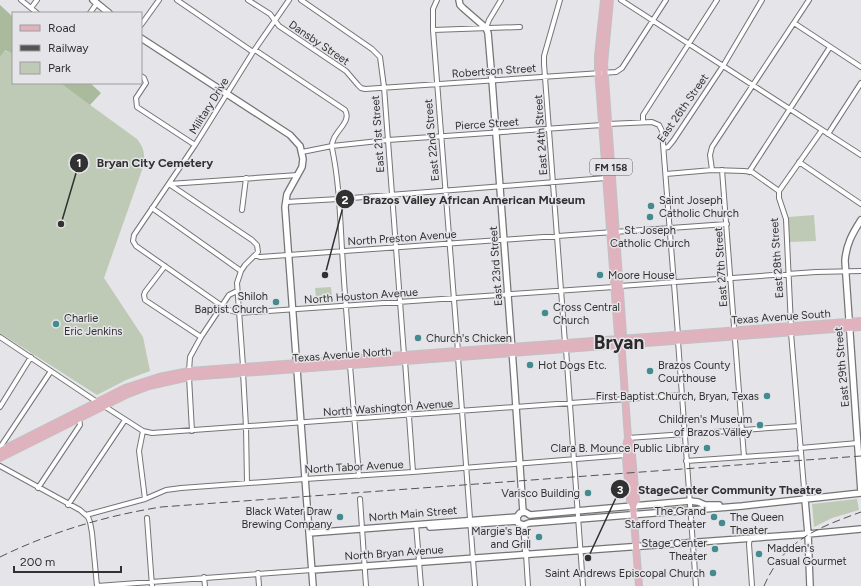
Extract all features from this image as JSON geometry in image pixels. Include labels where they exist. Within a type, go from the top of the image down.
[{"type":"main road","name":"FM 158","points":[[604,0],[598,56],[602,73],[617,287],[623,335],[621,342],[628,438],[626,444],[626,455],[630,500],[633,506],[634,515],[639,586]]},
{"type":"main road","name":"FM 158","points":[[602,73],[610,0]]},
{"type":"main road","name":"FM 158","points":[[605,124],[606,178],[613,233]]},
{"type":"main road","name":"Texas Avenue South","points":[[849,325],[861,321]]},
{"type":"main road","name":"Texas Avenue South","points":[[702,336],[849,325],[861,327]]},
{"type":"main road","name":"Texas Avenue North","points":[[2,450],[125,388],[151,379],[243,369],[702,336]]},
{"type":"main road","name":"Texas Avenue North","points":[[0,458],[128,394],[189,374]]},
{"type":"main road","points":[[104,406],[109,400],[148,383],[151,379]]},
{"type":"main road","points":[[62,426],[65,422],[95,407],[97,402]]},
{"type":"main road","name":"FM 158","points":[[628,438],[632,444],[636,500],[633,506]]},
{"type":"street","points":[[21,0],[36,12]]},
{"type":"street","points":[[31,8],[37,0]]},
{"type":"street","points":[[142,24],[159,0]]},
{"type":"street","points":[[177,0],[346,112],[347,117],[334,136],[332,146],[335,156],[339,199],[359,476]]},
{"type":"street","name":"Dansby Street","points":[[248,0],[270,14],[279,26],[346,71],[361,88],[384,87]]},
{"type":"street","name":"Military Drive","points":[[133,241],[134,235],[195,145],[254,51],[289,0]]},
{"type":"street","name":"East 21st Street","points":[[301,0],[379,54],[382,61],[412,472]]},
{"type":"street","name":"East 22nd Street","points":[[437,0],[434,9],[433,30],[475,586]]},
{"type":"street","points":[[458,0],[463,8],[486,28]]},
{"type":"street","points":[[486,28],[489,20],[502,0]]},
{"type":"street","name":"East 24th Street","points":[[560,0],[544,56],[583,586]]},
{"type":"street","points":[[621,0],[861,155]]},
{"type":"street","name":"Robertson Street","points":[[384,87],[616,72],[622,68],[666,0]]},
{"type":"street","points":[[643,122],[643,115],[717,0]]},
{"type":"street","name":"East 26th Street","points":[[696,586],[664,148],[668,147],[673,141],[723,66],[762,0]]},
{"type":"street","points":[[712,170],[710,155],[712,147],[809,0]]},
{"type":"street","points":[[90,12],[95,2],[108,12]]},
{"type":"street","points":[[794,23],[861,67]]},
{"type":"street","points":[[433,30],[520,27]]},
{"type":"street","name":"East 23rd Street","points":[[486,28],[492,80],[523,512]]},
{"type":"street","points":[[142,39],[290,135],[300,146],[302,152],[302,167],[290,187],[286,202],[288,255],[313,586]]},
{"type":"street","points":[[749,172],[830,47]]},
{"type":"street","points":[[142,77],[146,83],[136,98],[137,107],[195,145]]},
{"type":"street","points":[[828,134],[861,83]]},
{"type":"street","name":"Pierce Street","points":[[302,152],[332,146],[388,140],[643,122],[652,122],[659,125],[662,131],[664,148]]},
{"type":"street","points":[[666,174],[712,170],[749,172],[779,191],[822,130]]},
{"type":"street","points":[[799,162],[861,204]]},
{"type":"street","name":"East 27th Street","points":[[722,170],[744,457]]},
{"type":"street","points":[[169,184],[298,175]]},
{"type":"street","points":[[242,210],[246,178]]},
{"type":"street","points":[[286,202],[606,178]]},
{"type":"street","points":[[169,184],[256,242],[258,248],[256,255],[241,271],[237,283],[246,427],[247,483]]},
{"type":"street","name":"East 28th Street","points":[[779,191],[779,198],[786,219],[787,274],[805,500]]},
{"type":"street","points":[[152,208],[241,271]]},
{"type":"street","name":"East 29th Street","points":[[861,220],[852,234],[847,246],[845,262],[859,439],[861,493]]},
{"type":"street","name":"North Preston Avenue","points":[[256,255],[260,257],[342,252],[727,224]]},
{"type":"street","name":"North Houston Avenue","points":[[133,241],[136,246],[222,306],[239,313],[845,270],[861,271]]},
{"type":"street","points":[[165,266],[145,292],[144,298],[147,302],[201,337]]},
{"type":"street","points":[[192,431],[189,374],[190,357],[201,337],[229,295],[237,291]]},
{"type":"street","points":[[0,338],[31,357],[97,402]]},
{"type":"street","points":[[0,407],[31,357]]},
{"type":"street","points":[[2,450],[1,446],[50,371]]},
{"type":"street","name":"North Washington Avenue","points":[[104,406],[143,431],[152,433],[682,395]]},
{"type":"street","points":[[38,488],[80,424],[78,418]]},
{"type":"street","points":[[68,505],[125,420]]},
{"type":"street","points":[[628,438],[799,426]]},
{"type":"street","points":[[143,431],[139,451],[145,499]]},
{"type":"street","points":[[800,448],[859,439]]},
{"type":"street","points":[[686,461],[801,453]]},
{"type":"street","name":"North Tabor Avenue","points":[[86,515],[145,499],[160,492],[174,489],[626,455]]},
{"type":"street","points":[[0,466],[86,515],[90,522],[92,533],[97,586]]},
{"type":"street","points":[[749,505],[705,505],[690,501],[530,515],[527,512],[523,512],[520,513],[517,519],[520,524],[527,524],[578,519],[634,515],[749,505],[805,500],[861,493]]},
{"type":"street","points":[[360,499],[366,586]]},
{"type":"street","points":[[805,500],[810,586]]},
{"type":"street","points":[[528,586],[526,554],[527,524],[531,519],[530,515]]},
{"type":"street","points":[[147,518],[152,584]]},
{"type":"street","name":"North Main Street","points":[[310,534],[517,519]]},
{"type":"street","points":[[416,526],[421,586]]},
{"type":"street","name":"North Bryan Avenue","points":[[97,586],[152,584],[204,577],[861,529]]},
{"type":"street","points":[[750,538],[749,544],[752,586]]},
{"type":"street","points":[[258,573],[259,586]]},
{"type":"street","points":[[204,577],[205,586]]},
{"type":"green space","points":[[0,5],[12,16],[12,54],[5,50],[0,57]]},
{"type":"green space","points":[[4,50],[12,54],[12,84],[61,84],[137,139],[143,150],[144,158],[142,170],[104,278],[143,337],[150,371],[126,380],[97,395],[0,333],[0,57]]},
{"type":"green space","points":[[61,84],[91,84],[101,93],[90,105]]},
{"type":"green space","points":[[814,215],[816,241],[790,242],[788,217]]},
{"type":"green space","points":[[331,287],[332,297],[316,298],[315,288]]},
{"type":"green space","points":[[857,499],[859,510],[832,518],[814,527],[812,504]]},
{"type":"railway","points":[[0,557],[39,540],[79,526],[119,515],[161,507],[861,456]]},
{"type":"railway","points":[[764,586],[781,557],[792,547],[816,530],[861,512]]},
{"type":"place","name":"Saint Joseph Catholic Church","points":[[651,206]]},
{"type":"place","name":"St. Joseph Catholic Church","points":[[650,217]]},
{"type":"place","name":"Bryan City Cemetery","points":[[61,224]]},
{"type":"place","name":"Brazos Valley African American Museum","points":[[325,275]]},
{"type":"place","name":"Moore House","points":[[600,275]]},
{"type":"place","name":"Shiloh Baptist Church","points":[[276,302]]},
{"type":"place","name":"Cross Central Church","points":[[545,313]]},
{"type":"place","name":"Charlie Eric Jenkins","points":[[56,324]]},
{"type":"place","name":"Church's Chicken","points":[[418,338]]},
{"type":"place","name":"Hot Dogs Etc.","points":[[530,365]]},
{"type":"place","name":"Brazos County Courthouse","points":[[650,371]]},
{"type":"place","name":"First Baptist Church, Bryan, Texas","points":[[767,396]]},
{"type":"place","name":"Children's Museum of Brazos Valley","points":[[760,425]]},
{"type":"place","name":"Clara B. Mounce Public Library","points":[[707,448]]},
{"type":"place","name":"Varisco Building","points":[[588,493]]},
{"type":"place","name":"Black Water Draw Brewing Company","points":[[340,517]]},
{"type":"place","name":"The Grand Stafford Theater","points":[[714,517]]},
{"type":"place","name":"The Queen Theater","points":[[722,523]]},
{"type":"place","name":"Margie's Bar and Grill","points":[[539,537]]},
{"type":"place","name":"Stage Center Theater","points":[[715,549]]},
{"type":"place","name":"Madden's Casual Gourmet","points":[[759,554]]},
{"type":"place","name":"StageCenter Community Theatre","points":[[588,558]]},
{"type":"place","name":"Saint Andrews Episcopal Church","points":[[713,573]]},
{"type":"district","name":"Bryan","points":[[619,342]]}]
